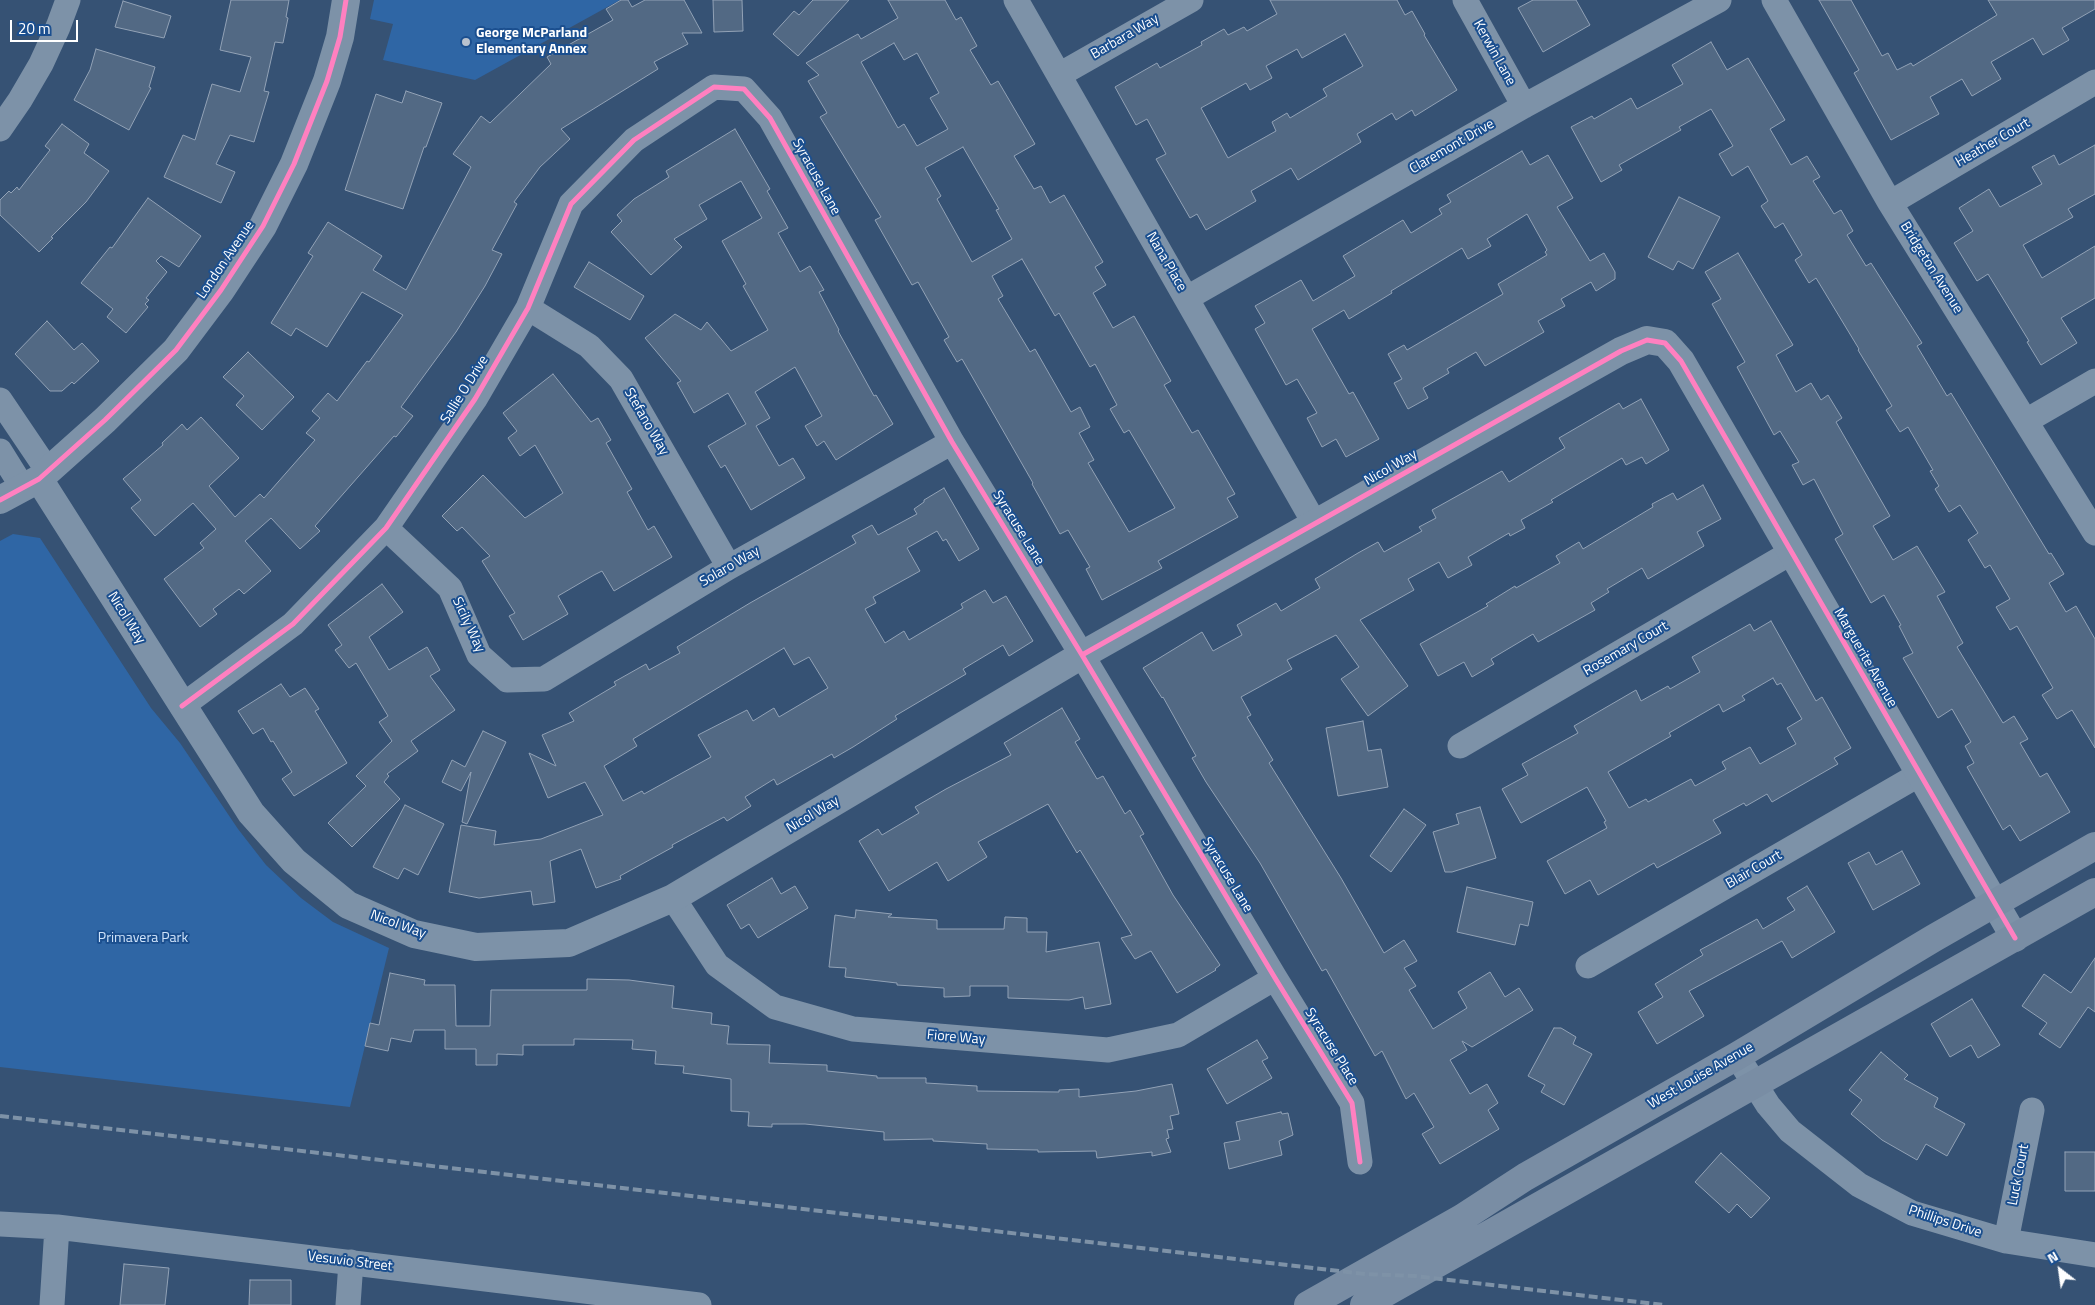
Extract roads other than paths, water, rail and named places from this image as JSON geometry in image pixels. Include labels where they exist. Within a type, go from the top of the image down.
[{"type":"main road","name":"West Louise Avenue","points":[[1308,1305],[1454,1223],[1525,1177],[1737,1056],[2095,846]]},
{"type":"main road","points":[[1364,1305],[2095,892]]},
{"type":"street","points":[[0,128],[20,100],[41,64],[68,0]]},
{"type":"street","name":"London Avenue","points":[[27,484],[105,420],[176,350],[221,290],[263,226],[294,164],[327,81],[340,37],[346,0]]},
{"type":"street","name":"Nana Place","points":[[1016,0],[1316,524]]},
{"type":"street","name":"Barbara Way","points":[[1059,75],[1190,0]]},
{"type":"street","name":"Kerwin Lane","points":[[1465,0],[1524,106]]},
{"type":"street","name":"Claremont Drive","points":[[1187,298],[1524,106],[1719,0]]},
{"type":"street","name":"Bridgeton Avenue","points":[[1774,0],[1890,203],[2095,532]]},
{"type":"street","name":"Heather Court","points":[[1890,203],[2095,82]]},
{"type":"street","name":"Sallie O Drive","points":[[182,706],[293,624],[386,528],[475,399],[528,308],[571,204],[634,140],[714,87],[744,90]]},
{"type":"street","name":"Syracuse Lane","points":[[744,90],[770,118],[952,442],[1082,654],[1275,978]]},
{"type":"street","name":"Stefano Way","points":[[528,308],[589,346],[621,379],[728,567]]},
{"type":"street","name":"Nicol Way","points":[[0,452],[27,484],[182,706],[251,813],[294,861],[348,905],[414,934],[476,947],[569,943],[673,898],[1082,654],[1621,351],[1647,340],[1665,343],[1681,361],[1697,388]]},
{"type":"street","points":[[2026,422],[2095,381]]},
{"type":"street","name":"Marguerite Avenue","points":[[1697,388],[2015,938]]},
{"type":"street","name":"Nicol Way","points":[[0,400],[27,484]]},
{"type":"street","name":"Solaro Way","points":[[507,680],[544,678],[728,567],[952,442]]},
{"type":"street","name":"Sicily Way","points":[[386,528],[450,588],[479,654],[507,680]]},
{"type":"street","name":"Rosemary Court","points":[[1460,746],[1792,552]]},
{"type":"street","name":"Blair Court","points":[[1588,966],[1920,774]]},
{"type":"street","name":"Fiore Way","points":[[673,898],[717,965],[775,1007],[853,1029],[1108,1050],[1178,1035],[1275,978]]},
{"type":"street","name":"Syracuse Place","points":[[1275,978],[1352,1103],[1360,1162]]},
{"type":"street","name":"Phillips Drive","points":[[1737,1056],[1768,1105],[1790,1131],[1859,1185],[1912,1214],[2006,1241],[2095,1255]]},
{"type":"street","name":"Luck Court","points":[[2006,1241],[2032,1110]]},
{"type":"street","name":"Vesuvio Street","points":[[0,1224],[58,1227],[352,1262],[608,1299],[700,1305]]},
{"type":"street","points":[[52,1305],[58,1227]]},
{"type":"street","points":[[348,1305],[352,1262]]},
{"type":"railway","points":[[0,1116],[1365,1274],[1415,1276],[1664,1305]]},
{"type":"place","name":"George McParland Elementary Annex","points":[[466,42]]},
{"type":"park label","name":"Primavera Park","points":[[143,939]]}]
